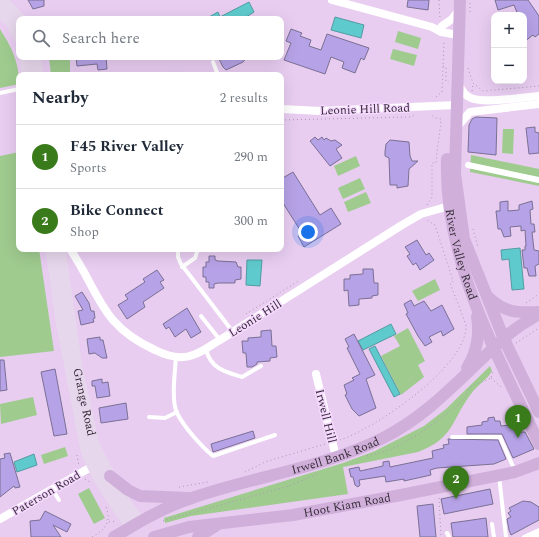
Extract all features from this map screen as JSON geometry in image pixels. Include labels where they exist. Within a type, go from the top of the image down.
[{"type":"main road","points":[[3,3],[17,16]]},
{"type":"main road","points":[[3,3],[16,32]]},
{"type":"main road","name":"River Valley Road","points":[[460,5],[457,52],[458,84],[453,105],[446,178],[464,239],[485,294],[499,343],[539,444]]},
{"type":"main road","name":"River Valley Road","points":[[457,52],[452,67],[453,105],[456,128],[453,205],[454,235],[476,304],[539,412]]},
{"type":"main road","points":[[25,60],[27,72]]},
{"type":"main road","points":[[36,60],[38,72]]},
{"type":"main road","name":"Grange Road","points":[[56,253],[77,411],[91,467],[136,529],[153,537]]},
{"type":"main road","name":"Grange Road","points":[[56,253],[82,394],[94,445],[136,529]]},
{"type":"main road","points":[[485,294],[497,306],[507,310],[539,313]]},
{"type":"main road","points":[[461,378],[471,362],[478,342],[476,304]]},
{"type":"main road","name":"Irwell Bank Road","points":[[114,537],[136,529],[151,515],[192,498],[336,457],[383,438],[409,424],[437,402],[499,343],[539,313]]},
{"type":"main road","name":"Hoot Kiam Road","points":[[153,537],[174,530],[222,522],[293,515],[515,472],[539,463]]},
{"type":"main road","points":[[110,476],[128,490],[140,496],[192,498]]},
{"type":"main road","points":[[198,537],[222,522]]},
{"type":"street","points":[[332,0],[432,27],[459,32]]},
{"type":"street","points":[[442,29],[452,19],[460,5]]},
{"type":"street","points":[[458,84],[462,92],[471,99],[485,100],[539,96]]},
{"type":"street","points":[[456,128],[470,112],[539,104]]},
{"type":"street","name":"Leonie Hill Road","points":[[284,109],[320,110],[453,105]]},
{"type":"street","points":[[468,165],[539,180]]},
{"type":"street","name":"Leonie Hill","points":[[72,252],[107,314],[118,327],[144,345],[164,354],[176,357],[193,355],[206,349],[421,214],[453,205]]},
{"type":"street","name":"Leonie Hill","points":[[56,253],[76,263],[82,270]]},
{"type":"street","name":"Irwell Hill","points":[[316,374],[336,457]]},
{"type":"street","name":"Paterson Road","points":[[0,519],[91,467]]},
{"type":"street","points":[[534,537],[539,534]]},
{"type":"lane","points":[[213,62],[217,72]]},
{"type":"lane","points":[[0,93],[16,90]]},
{"type":"lane","points":[[178,252],[178,257],[182,267],[233,332]]},
{"type":"lane","points":[[182,267],[195,258],[197,252]]},
{"type":"lane","points":[[201,316],[220,340]]},
{"type":"lane","points":[[206,349],[209,358],[216,367],[225,372],[242,377],[261,366]]},
{"type":"lane","points":[[176,357],[174,388],[177,412],[203,447],[213,456],[275,435]]},
{"type":"lane","points":[[148,417],[165,418],[177,412]]},
{"type":"lane","points":[[452,437],[500,437],[515,472]]},
{"type":"lane","points":[[499,475],[506,537]]},
{"type":"lane","points":[[52,489],[60,500]]},
{"type":"lane","points":[[492,524],[494,537]]},
{"type":"lane","points":[[524,537],[539,530]]},
{"type":"path","points":[[435,99],[442,92],[444,40],[438,16],[439,0]]},
{"type":"path","points":[[443,66],[446,66],[446,81]]},
{"type":"path","points":[[464,67],[467,67],[473,83],[484,91],[539,86]]},
{"type":"path","points":[[284,120],[410,117],[416,114]]},
{"type":"path","points":[[426,205],[432,197],[432,163],[436,163],[441,119],[435,118],[431,114],[427,114]]},
{"type":"path","points":[[471,224],[478,248]]},
{"type":"path","points":[[243,473],[265,462],[349,436],[390,414],[436,378],[448,364],[464,339],[466,325],[450,282],[453,280],[435,225]]},
{"type":"path","points":[[240,318],[304,278]]},
{"type":"path","points":[[522,305],[539,294]]},
{"type":"path","points":[[515,343],[539,328]]},
{"type":"path","points":[[490,378],[494,366]]},
{"type":"path","points":[[175,488],[208,482]]},
{"type":"path","points":[[438,487],[441,537]]},
{"type":"path","points":[[92,537],[104,529],[108,522],[117,521]]},
{"type":"shaded area","points":[[249,2],[254,12],[248,16],[222,16]]},
{"type":"shaded area","points":[[218,12],[220,16],[211,16]]},
{"type":"shaded area","points":[[335,17],[364,25],[361,38],[331,30]]},
{"type":"shaded area","points":[[0,29],[14,55],[18,72],[16,72],[16,85],[0,88]]},
{"type":"shaded area","points":[[398,31],[421,38],[418,49],[395,42]]},
{"type":"shaded area","points":[[393,49],[417,55],[414,66],[390,59]]},
{"type":"shaded area","points":[[49,60],[70,60],[70,72],[51,72]]},
{"type":"shaded area","points":[[503,129],[514,129],[513,154],[502,153]]},
{"type":"shaded area","points":[[16,153],[16,252],[39,252],[54,351],[0,357],[0,156]]},
{"type":"shaded area","points":[[471,155],[539,169],[539,186],[470,172]]},
{"type":"shaded area","points":[[356,156],[360,166],[338,176],[334,166]]},
{"type":"shaded area","points":[[360,178],[365,189],[343,199],[338,188]]},
{"type":"shaded area","points":[[366,192],[371,203],[348,212],[344,202]]},
{"type":"shaded area","points":[[520,248],[524,289],[512,290],[509,259],[502,260],[501,250]]},
{"type":"shaded area","points":[[247,260],[262,260],[260,286],[246,285]]},
{"type":"shaded area","points":[[435,279],[440,290],[418,301],[412,291]]},
{"type":"shaded area","points":[[391,324],[396,334],[363,350],[358,341]]},
{"type":"shaded area","points":[[408,328],[425,361],[418,365],[424,377],[401,395],[381,356],[400,346],[394,336]]},
{"type":"shaded area","points":[[375,346],[400,394],[394,397],[369,349]]},
{"type":"shaded area","points":[[490,366],[492,371],[490,374],[473,391],[464,403],[451,428],[439,441],[418,452],[343,467],[348,494],[191,516],[165,523],[164,518],[343,463],[375,451],[424,426],[446,409]]},
{"type":"shaded area","points":[[33,397],[37,415],[1,424],[0,404]]},
{"type":"shaded area","points":[[65,447],[68,456],[44,464],[41,455]]},
{"type":"shaded area","points":[[34,454],[37,465],[17,472],[14,462]]},
{"type":"shaded area","points":[[89,488],[105,518],[94,524],[78,494]]},
{"type":"building","points":[[28,0],[44,0],[44,6],[33,9]]},
{"type":"building","points":[[408,0],[429,0],[428,10],[407,7]]},
{"type":"building","points":[[495,0],[528,0],[539,16],[539,34],[535,37],[533,35],[527,40],[527,12],[517,12],[514,5],[498,10]]},
{"type":"building","points":[[291,29],[302,33],[300,36],[311,40],[309,46],[321,50],[327,34],[369,48],[364,60],[361,58],[355,73],[342,68],[344,62],[331,57],[325,74],[284,60],[291,43],[286,41]]},
{"type":"building","points":[[76,60],[106,60],[107,69],[98,70],[97,64],[77,66]]},
{"type":"building","points":[[220,60],[245,60],[226,70]]},
{"type":"building","points":[[476,117],[497,118],[496,155],[468,152],[469,125],[472,119]]},
{"type":"building","points":[[535,127],[535,132],[539,133],[539,153],[529,154],[526,128]]},
{"type":"building","points":[[315,137],[318,140],[322,137],[324,140],[326,138],[331,141],[335,140],[342,145],[336,149],[342,158],[330,166],[310,141]]},
{"type":"building","points":[[390,140],[409,142],[412,161],[418,161],[409,169],[408,186],[397,188],[397,185],[390,185],[389,158],[385,156],[385,152],[386,144]]},
{"type":"building","points":[[293,172],[320,215],[331,208],[341,224],[304,247],[298,236],[302,233],[284,205],[284,177]]},
{"type":"building","points":[[508,201],[508,211],[519,210],[519,205],[532,201],[533,209],[530,210],[531,224],[534,224],[535,232],[532,232],[534,250],[539,251],[539,264],[535,266],[536,276],[529,276],[527,268],[524,268],[522,250],[525,250],[526,246],[525,230],[521,231],[521,226],[510,227],[511,236],[504,237],[501,229],[498,229],[496,211],[500,211],[500,202]]},
{"type":"building","points":[[417,240],[426,255],[429,253],[434,260],[420,270],[416,263],[413,265],[407,256],[410,254],[405,247]]},
{"type":"building","points":[[209,256],[215,256],[215,260],[218,261],[236,262],[238,267],[241,267],[241,279],[235,280],[235,283],[214,284],[214,288],[209,288],[209,282],[206,282],[206,277],[203,277],[203,267],[206,267],[206,262],[209,262]]},
{"type":"building","points":[[363,269],[373,269],[374,283],[378,283],[378,295],[372,296],[372,298],[359,299],[359,305],[349,306],[348,290],[344,291],[344,279],[350,279],[350,275],[363,274]]},
{"type":"building","points":[[157,270],[164,280],[160,282],[164,288],[143,302],[145,307],[127,319],[118,305],[128,299],[125,295],[145,282],[143,279]]},
{"type":"building","points":[[82,292],[89,303],[91,311],[94,311],[95,318],[93,319],[94,322],[81,325],[78,311],[83,310],[75,296]]},
{"type":"building","points":[[411,300],[414,306],[424,301],[431,311],[442,305],[454,329],[443,336],[441,331],[429,337],[432,342],[425,346],[406,314],[408,313],[404,304]]},
{"type":"building","points":[[187,308],[201,332],[191,338],[186,329],[175,337],[169,327],[166,329],[163,324]]},
{"type":"building","points":[[271,330],[272,346],[276,346],[277,357],[270,358],[270,361],[257,362],[257,364],[252,367],[247,367],[246,353],[243,353],[242,341],[248,341],[248,338],[261,337],[261,331]]},
{"type":"building","points":[[354,334],[375,375],[366,379],[376,408],[359,416],[352,409],[345,395],[347,394],[344,385],[354,380],[352,378],[360,374],[347,348],[349,347],[345,339]]},
{"type":"building","points":[[100,337],[100,340],[103,340],[107,358],[102,358],[95,353],[89,354],[87,339]]},
{"type":"building","points":[[0,360],[4,360],[7,390],[0,391]]},
{"type":"building","points":[[55,369],[67,434],[54,436],[41,372]]},
{"type":"building","points":[[102,379],[102,383],[108,382],[110,396],[97,398],[95,386],[92,386],[92,381]]},
{"type":"building","points":[[126,403],[128,419],[101,423],[99,408]]},
{"type":"building","points":[[494,417],[495,421],[500,421],[501,426],[519,424],[520,432],[525,432],[534,449],[513,458],[502,434],[467,434],[467,427],[482,425],[482,422],[488,421],[488,418]]},
{"type":"building","points":[[253,431],[255,438],[213,452],[211,444]]},
{"type":"building","points":[[448,439],[498,440],[506,459],[494,464],[437,468],[430,470],[431,475],[404,481],[404,479],[386,482],[385,476],[359,480],[360,485],[358,487],[355,485],[353,477],[351,477],[349,469],[359,467],[360,471],[383,466],[383,462],[389,461],[390,467],[433,458],[432,451],[444,448],[443,445],[449,444]]},
{"type":"building","points":[[10,453],[20,487],[15,488],[14,486],[0,497],[0,459],[5,458],[4,454]]},
{"type":"building","points":[[490,489],[493,504],[444,514],[441,499]]},
{"type":"building","points":[[523,501],[531,502],[539,507],[539,520],[511,535],[507,519],[511,517],[508,513],[511,511],[509,508]]},
{"type":"building","points":[[433,504],[436,537],[420,537],[417,506]]},
{"type":"building","points":[[45,511],[71,524],[67,532],[53,525],[61,537],[31,537],[30,521],[40,520]]},
{"type":"building","points":[[486,518],[488,537],[453,537],[451,523]]},
{"type":"place","name":"F45 River Valley","points":[[518,438]]},
{"type":"place","name":"Bike Connect","points":[[456,499]]}]
